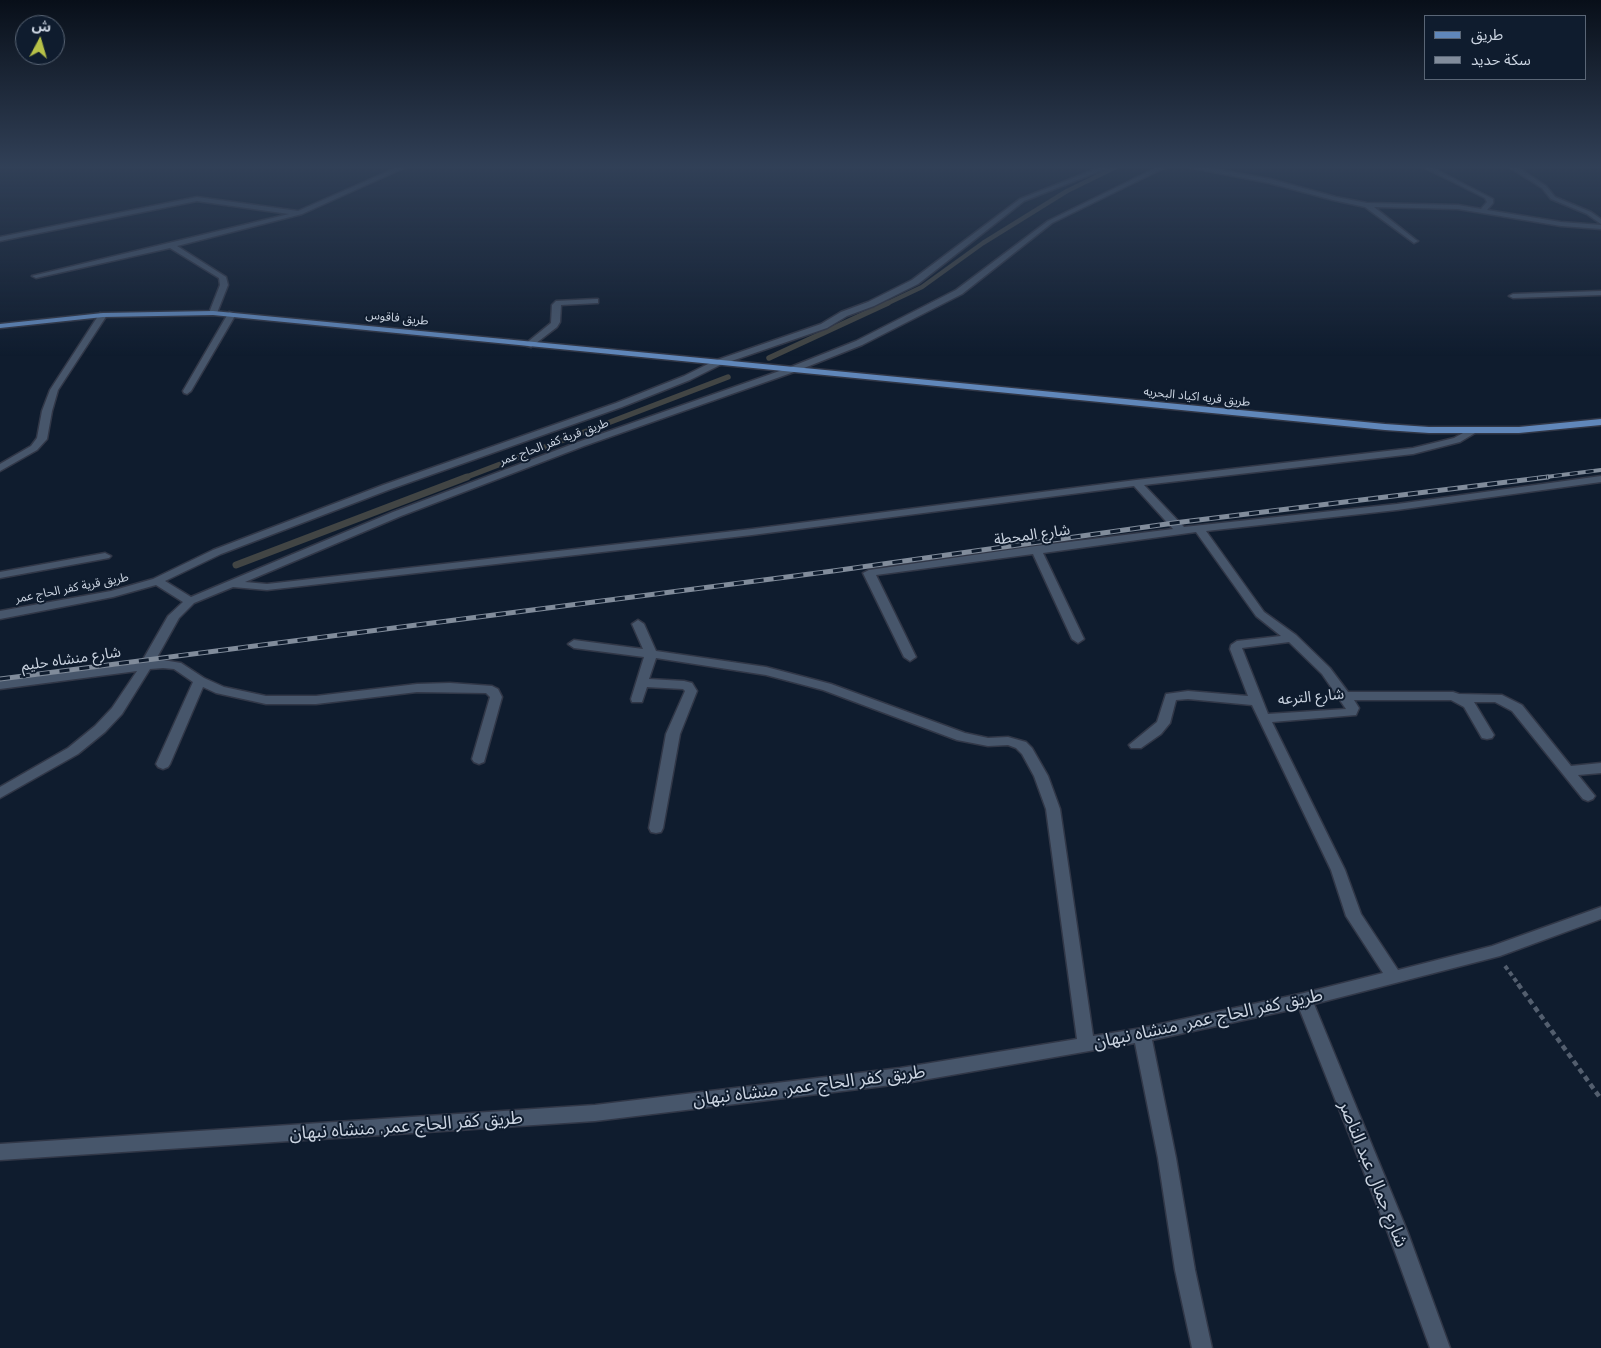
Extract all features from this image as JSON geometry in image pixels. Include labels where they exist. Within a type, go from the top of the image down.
[{"type":"main road","name":"طريق فاقوس","points":[[0,326],[103,315],[232,314],[790,370]]},
{"type":"main road","name":"طريق قريه اكياد البحريه","points":[[790,370],[1343,424],[1429,430],[1519,430],[1601,422]]},
{"type":"street","points":[[0,239],[44,230]]},
{"type":"street","points":[[36,276],[233,230]]},
{"type":"street","name":"طريق قرية كفر الحاج عمر","points":[[0,614],[114,594],[157,581],[217,552],[387,487],[619,405],[687,378],[717,362],[824,326],[852,311],[906,288],[966,245],[983,230]]},
{"type":"street","name":"طريق قرية كفر الحاج عمر","points":[[0,793],[73,750],[100,729],[117,711],[146,666],[174,616],[190,601],[406,510],[859,343],[937,304],[978,279],[1040,230]]},
{"type":"street","points":[[1400,230],[1414,241]]},
{"type":"street","points":[[173,245],[174,248],[222,277],[224,285],[213,313]]},
{"type":"street","points":[[1513,296],[1601,293]]},
{"type":"street","points":[[528,345],[554,325],[556,322],[556,305],[559,303],[595,301]]},
{"type":"street","points":[[187,391],[232,314]]},
{"type":"street","points":[[0,468],[34,448],[42,439],[46,411],[54,390],[103,315]]},
{"type":"street","points":[[231,583],[267,587],[752,532],[1136,483],[1414,451],[1457,440],[1472,431]]},
{"type":"street","name":"شارع المحطة","points":[[910,657],[869,573],[1181,531],[1397,508],[1601,479]]},
{"type":"street","points":[[1136,483],[1181,531]]},
{"type":"street","name":"شارع الترعه","points":[[1200,530],[1260,614],[1292,638],[1326,671],[1353,708],[1351,712],[1272,717],[1268,718],[1265,722],[1338,870],[1354,916],[1395,978]]},
{"type":"street","points":[[1036,550],[1078,639]]},
{"type":"street","points":[[0,575],[105,556]]},
{"type":"street","points":[[157,581],[190,601]]},
{"type":"street","points":[[638,624],[651,653],[638,699]]},
{"type":"street","points":[[1265,722],[1255,701],[1236,649],[1237,645],[1292,638]]},
{"type":"street","points":[[574,644],[735,665],[797,678],[827,687],[962,737],[988,742],[1008,741],[1021,745],[1027,750],[1045,784],[1053,809],[1086,1045]]},
{"type":"street","name":"شارع منشاه حليم","points":[[0,685],[162,664],[176,666],[200,681],[220,690],[248,697],[291,701],[417,688],[488,689],[494,692],[496,697],[479,759]]},
{"type":"street","points":[[163,764],[200,681]]},
{"type":"street","points":[[642,683],[684,685],[688,686],[691,691],[673,734],[656,828]]},
{"type":"street","points":[[1136,745],[1156,731],[1162,723],[1171,697],[1188,695],[1255,701]]},
{"type":"street","points":[[1345,696],[1447,695],[1459,698],[1497,698],[1517,708],[1588,796]]},
{"type":"street","points":[[1459,698],[1472,707],[1487,735]]},
{"type":"street","points":[[1567,770],[1601,768]]},
{"type":"street","name":"طريق كفر الحاج عمر, منشاه نبهان","points":[[0,1152],[595,1113],[900,1076],[1142,1035],[1304,1000],[1494,952],[1601,914]]},
{"type":"street","name":"شارع جمال عبد الناصر","points":[[1304,1000],[1398,1233],[1440,1348]]},
{"type":"street","points":[[1142,1035],[1167,1158],[1185,1270],[1202,1348]]},
{"type":"path","points":[[1494,952],[1601,1099]]},
{"type":"waterway","points":[[886,304],[922,287],[1004,230]]},
{"type":"waterway","points":[[769,358],[888,303]]},
{"type":"waterway","points":[[464,478],[728,377]]},
{"type":"waterway","points":[[236,565],[467,477]]},
{"type":"railway","points":[[1538,478],[1601,470]]},
{"type":"railway","points":[[0,679],[833,571],[1174,523],[1548,477]]}]
